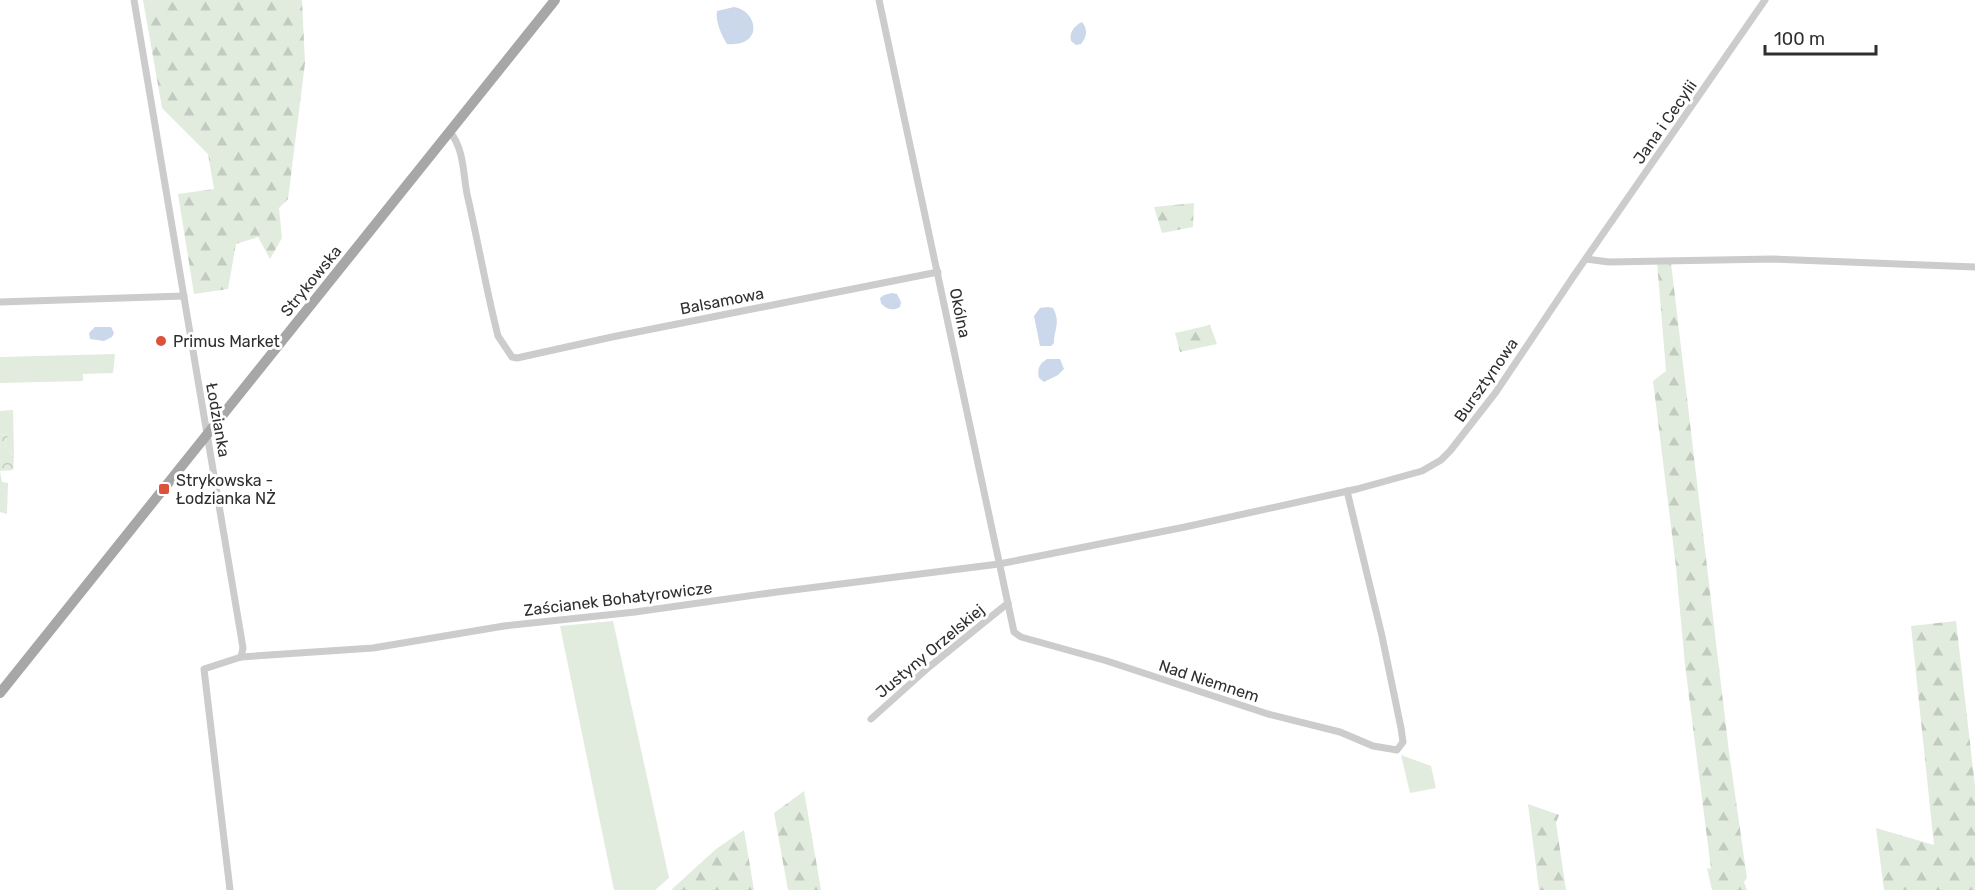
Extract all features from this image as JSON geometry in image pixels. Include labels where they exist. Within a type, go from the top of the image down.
[{"type":"main road","name":"Strykowska","points":[[0,693],[555,0]]},
{"type":"street","name":"Łodzianka","points":[[134,0],[243,648],[241,657]]},
{"type":"street","name":"Okólna","points":[[879,0],[1014,632]]},
{"type":"street","name":"Jana i Cecylii","points":[[1586,259],[1765,0]]},
{"type":"street","name":"Balsamowa","points":[[450,132],[460,150],[498,336],[512,357],[517,358],[938,272]]},
{"type":"street","points":[[1586,259],[1609,262],[1806,260],[1975,267]]},
{"type":"street","name":"Bursztynowa","points":[[999,564],[1155,534],[1347,491],[1422,471],[1450,451],[1496,392],[1586,259]]},
{"type":"street","points":[[0,302],[184,297]]},
{"type":"street","name":"Nad Niemnem","points":[[1014,632],[1021,637],[1107,661],[1268,714],[1340,732],[1373,746],[1397,750],[1403,742],[1401,728],[1382,636],[1347,491]]},
{"type":"street","name":"Zaścianek Bohatyrowicze","points":[[241,657],[373,648],[504,626],[635,612],[999,564]]},
{"type":"street","name":"Justyny Orzelskiej","points":[[871,719],[929,667],[1008,603]]},
{"type":"street","points":[[230,890],[204,669],[241,657]]},
{"type":"green space","points":[[143,0],[302,0],[305,63],[288,199],[279,208],[282,238],[270,259],[258,237],[236,244],[228,289],[194,294],[178,194],[214,189],[208,154],[162,108]]},
{"type":"green space","points":[[1194,203],[1193,227],[1162,233],[1154,207]]},
{"type":"green space","points":[[1657,262],[1671,263],[1729,752],[1747,878],[1744,882],[1747,890],[1712,890],[1707,868],[1711,869],[1653,381],[1666,371]]},
{"type":"green space","points":[[1210,325],[1217,344],[1180,352],[1175,333]]},
{"type":"green space","points":[[115,354],[113,373],[83,374],[83,381],[0,383],[0,357]]},
{"type":"green space","points":[[13,410],[14,456],[4,442],[8,437],[6,434],[0,435],[0,411]]},
{"type":"green space","points":[[6,434],[8,437],[4,442],[14,456],[13,470],[0,471],[0,435]]},
{"type":"green space","points":[[0,471],[2,482],[8,483],[7,514],[0,512]]},
{"type":"green space","points":[[613,621],[669,878],[655,890],[614,890],[560,626]]},
{"type":"green space","points":[[1956,621],[1975,786],[1975,890],[1884,890],[1876,828],[1934,845],[1911,626]]},
{"type":"green space","points":[[1401,755],[1431,766],[1436,788],[1410,793]]},
{"type":"green space","points":[[804,791],[821,890],[788,890],[774,813]]},
{"type":"green space","points":[[1528,804],[1559,815],[1556,823],[1566,890],[1539,890]]},
{"type":"green space","points":[[744,830],[754,890],[671,890],[716,849]]},
{"type":"water","points":[[734,7],[742,10],[752,21],[752,35],[739,43],[727,44],[719,28],[717,11]]},
{"type":"water","points":[[1082,22],[1086,36],[1081,44],[1076,45],[1071,41],[1071,32]]},
{"type":"water","points":[[892,293],[897,294],[901,302],[900,307],[895,309],[885,307],[880,298]]},
{"type":"water","points":[[1040,308],[1053,308],[1057,318],[1054,343],[1051,346],[1040,346],[1034,316]]},
{"type":"water","points":[[95,327],[111,327],[114,333],[112,337],[104,341],[90,339],[89,333]]},
{"type":"water","points":[[1047,359],[1060,359],[1064,369],[1044,382],[1039,378],[1039,369]]},
{"type":"place","name":"Primus Market","points":[[161,341]]},
{"type":"place","name":"Strykowska - Łodzianka NŻ","points":[[164,489]]}]
